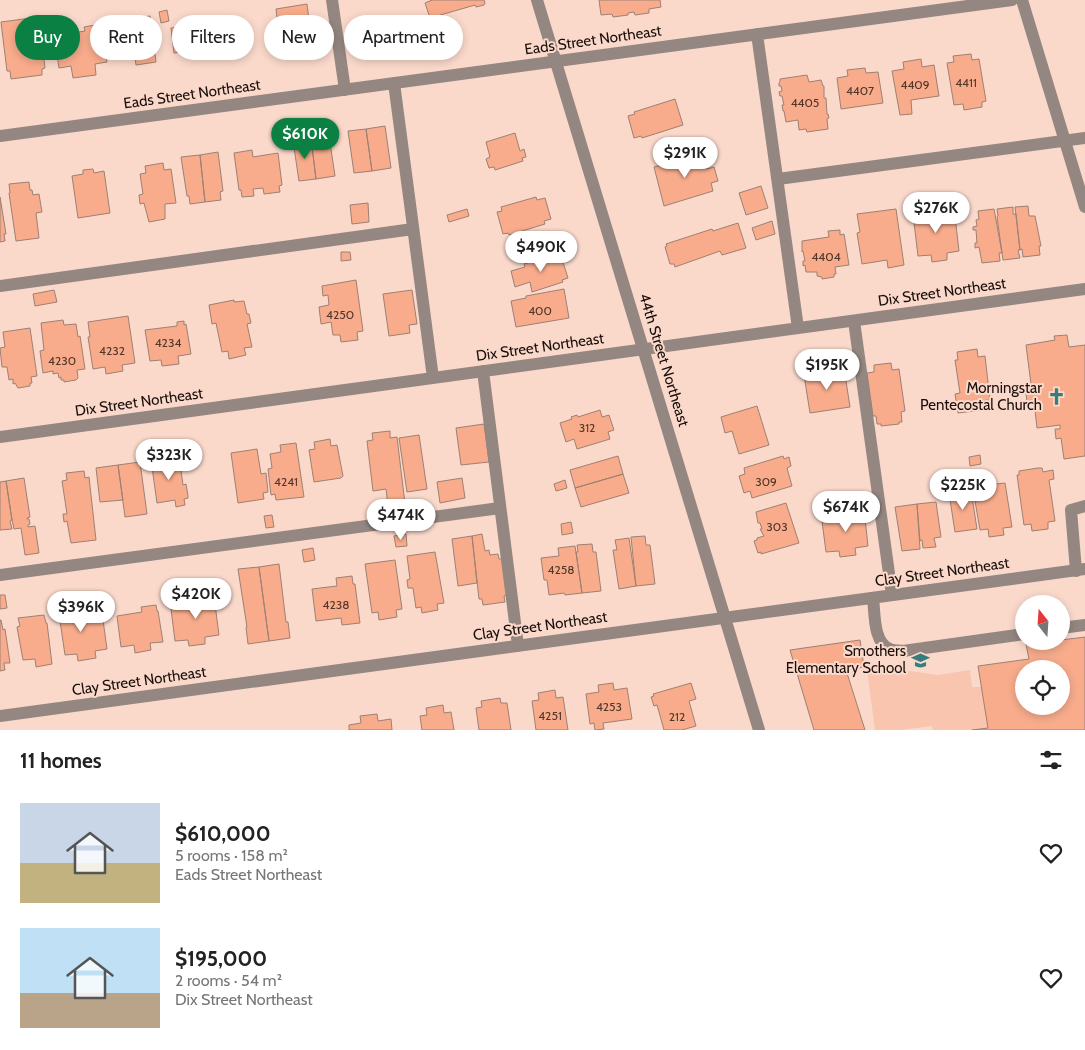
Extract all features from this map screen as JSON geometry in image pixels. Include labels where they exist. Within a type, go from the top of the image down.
[{"type":"street","points":[[332,0],[345,90]]},
{"type":"street","name":"44th Street Northeast","points":[[537,0],[759,730]]},
{"type":"street","name":"Eads Street Northeast","points":[[0,136],[1012,0]]},
{"type":"street","points":[[1022,0],[1085,207]]},
{"type":"street","points":[[757,34],[798,328]]},
{"type":"street","points":[[394,83],[432,378]]},
{"type":"street","points":[[778,179],[1085,138]]},
{"type":"street","points":[[0,286],[413,229]]},
{"type":"street","name":"Dix Street Northeast","points":[[0,437],[1085,289]]},
{"type":"street","points":[[854,321],[892,596]]},
{"type":"street","points":[[483,371],[518,646]]},
{"type":"street","points":[[1080,570],[1071,510],[1085,506]]},
{"type":"street","points":[[0,575],[500,508]]},
{"type":"street","name":"Clay Street Northeast","points":[[0,716],[1080,570]]},
{"type":"street","points":[[873,598],[878,634],[883,644],[891,650],[902,651],[1015,635]]},
{"type":"street","points":[[1070,627],[1085,625]]},
{"type":"shaded area","points":[[901,663],[903,670],[938,675],[970,670],[972,687],[982,687],[988,728],[933,730],[932,726],[900,730],[875,730],[867,670],[871,667]]},
{"type":"building","points":[[432,0],[484,0],[485,3],[484,5],[476,7],[475,5],[440,15],[429,15],[425,3]]},
{"type":"building","points":[[599,0],[660,0],[661,7],[649,9],[649,13],[635,15],[634,12],[628,13],[628,15],[613,17],[612,14],[601,15]]},
{"type":"building","points":[[307,4],[308,15],[277,15],[276,9]]},
{"type":"building","points":[[167,10],[169,21],[162,23],[162,15],[160,15],[159,12]]},
{"type":"building","points":[[15,20],[15,60],[44,60],[45,68],[42,69],[42,75],[11,79],[10,71],[7,71],[1,22]]},
{"type":"building","points":[[90,26],[90,60],[107,60],[107,62],[95,64],[96,75],[73,78],[71,66],[59,68],[58,60],[80,60],[80,32],[85,31],[84,27]]},
{"type":"building","points":[[971,54],[972,60],[979,59],[986,101],[982,102],[982,107],[964,110],[963,104],[954,105],[947,63],[954,62],[953,56]]},
{"type":"building","points":[[921,59],[922,67],[934,65],[939,96],[911,100],[912,114],[900,115],[892,71],[904,69],[903,62]]},
{"type":"building","points":[[135,60],[156,60],[156,62],[136,65]]},
{"type":"building","points":[[865,68],[866,73],[878,72],[883,103],[841,109],[837,78],[848,76],[847,70]]},
{"type":"building","points":[[807,75],[809,82],[821,80],[824,86],[824,98],[826,98],[829,118],[827,119],[828,129],[807,132],[806,129],[799,130],[798,120],[786,122],[782,96],[780,96],[779,92],[782,91],[781,86],[779,86],[780,79]]},
{"type":"building","points":[[675,99],[683,125],[642,138],[641,136],[634,138],[628,116],[635,114],[634,112]]},
{"type":"building","points":[[385,126],[391,168],[372,171],[366,129]]},
{"type":"building","points":[[366,129],[372,171],[354,173],[348,131]]},
{"type":"building","points":[[515,133],[520,151],[524,149],[526,157],[522,158],[523,161],[495,170],[494,167],[489,168],[486,159],[490,157],[486,142]]},
{"type":"building","points":[[329,136],[335,176],[316,179],[311,139]]},
{"type":"building","points":[[311,139],[316,179],[299,181],[293,141]]},
{"type":"building","points":[[252,150],[253,157],[278,153],[282,185],[279,186],[280,192],[264,194],[263,188],[253,189],[254,196],[242,197],[241,190],[239,190],[234,153]]},
{"type":"building","points":[[218,152],[223,191],[220,192],[221,200],[205,202],[200,155]]},
{"type":"building","points":[[702,154],[707,169],[714,167],[718,181],[711,183],[713,191],[664,206],[654,167]]},
{"type":"building","points":[[200,155],[205,202],[190,204],[181,157]]},
{"type":"building","points":[[163,163],[164,170],[171,169],[176,203],[165,204],[165,219],[149,222],[144,203],[140,204],[139,195],[143,194],[140,174],[146,173],[145,166]]},
{"type":"building","points":[[93,169],[94,173],[104,171],[110,213],[78,218],[72,176],[83,174],[83,170]]},
{"type":"building","points":[[29,182],[33,195],[39,194],[42,212],[36,213],[39,238],[16,241],[9,184]]},
{"type":"building","points":[[761,186],[768,208],[746,215],[739,193]]},
{"type":"building","points":[[0,197],[6,234],[4,234],[5,241],[0,242]]},
{"type":"building","points":[[536,197],[537,200],[545,198],[551,219],[544,221],[545,224],[509,235],[508,233],[503,234],[497,212],[502,211],[501,207]]},
{"type":"building","points":[[368,203],[369,222],[352,224],[350,205]]},
{"type":"building","points":[[1028,206],[1029,216],[1035,216],[1041,246],[1039,246],[1040,255],[1023,257],[1022,249],[1020,250],[1015,207]]},
{"type":"building","points":[[1013,207],[1013,214],[1016,214],[1020,258],[1003,260],[997,209]]},
{"type":"building","points":[[954,208],[959,251],[947,253],[947,260],[932,262],[931,255],[918,256],[913,214]]},
{"type":"building","points":[[467,209],[469,216],[449,222],[447,215]]},
{"type":"building","points":[[896,209],[904,265],[888,268],[887,260],[862,264],[857,233],[860,232],[857,214]]},
{"type":"building","points":[[994,209],[1002,253],[999,253],[1000,261],[982,263],[979,247],[975,248],[975,243],[977,243],[976,230],[973,230],[973,227],[977,226],[976,220],[979,219],[978,211]]},
{"type":"building","points":[[772,221],[775,234],[756,240],[752,228]]},
{"type":"building","points":[[738,223],[746,248],[722,255],[720,251],[675,267],[674,264],[670,264],[665,247],[667,246],[666,244],[712,229],[713,231]]},
{"type":"building","points":[[840,230],[840,235],[844,234],[849,265],[835,267],[836,274],[834,274],[834,277],[822,279],[822,277],[817,276],[817,272],[806,272],[805,265],[803,266],[803,261],[805,261],[802,252],[802,241],[829,237],[828,231]]},
{"type":"building","points":[[341,252],[350,252],[351,260],[341,261]]},
{"type":"building","points":[[560,253],[568,278],[562,280],[563,282],[532,292],[530,282],[515,287],[511,271],[525,267],[524,264]]},
{"type":"building","points":[[356,280],[363,331],[357,332],[358,340],[341,342],[340,335],[333,335],[331,322],[321,324],[319,307],[329,305],[328,295],[323,296],[322,286]]},
{"type":"building","points":[[564,289],[569,318],[516,327],[511,301],[526,298],[526,296]]},
{"type":"building","points":[[54,290],[57,302],[35,306],[33,294]]},
{"type":"building","points":[[412,290],[417,324],[409,325],[410,333],[389,336],[383,294]]},
{"type":"building","points":[[234,300],[234,302],[244,301],[247,314],[249,314],[251,323],[247,324],[252,347],[244,348],[246,355],[229,359],[228,351],[222,352],[216,323],[212,324],[209,305]]},
{"type":"building","points":[[128,316],[135,363],[122,365],[123,371],[106,374],[105,367],[93,369],[88,337],[90,337],[88,322]]},
{"type":"building","points":[[63,320],[64,325],[76,324],[78,337],[80,336],[85,369],[77,370],[78,378],[76,380],[64,382],[64,380],[61,380],[61,377],[59,378],[58,373],[53,374],[53,371],[43,373],[40,351],[44,350],[41,323]]},
{"type":"building","points":[[184,321],[191,354],[178,356],[179,364],[162,366],[161,360],[150,361],[145,330],[177,326],[177,322]]},
{"type":"building","points":[[30,328],[37,376],[31,377],[32,383],[30,383],[30,386],[18,388],[15,383],[13,384],[13,379],[9,380],[7,367],[2,367],[0,348],[5,347],[3,332]]},
{"type":"building","name":"Morningstar Pentecostal Church","points":[[1067,335],[1069,347],[1085,345],[1085,456],[1064,459],[1061,438],[1056,439],[1055,429],[1060,429],[1060,425],[1037,428],[1034,402],[1027,402],[1026,393],[1032,392],[1026,345],[1055,340],[1054,336]]},
{"type":"building","points":[[977,349],[978,357],[985,356],[990,400],[980,401],[982,410],[958,413],[955,394],[960,393],[955,360],[958,360],[957,352]]},
{"type":"building","points":[[891,363],[892,370],[899,369],[905,411],[901,412],[902,422],[899,422],[899,424],[881,426],[881,424],[877,424],[876,416],[873,416],[867,373],[874,372],[874,365]]},
{"type":"building","points":[[844,368],[850,407],[810,413],[804,375]]},
{"type":"building","points":[[757,406],[769,445],[739,454],[732,431],[725,433],[721,417]]},
{"type":"building","points":[[600,410],[602,417],[609,415],[614,430],[608,432],[610,439],[577,449],[574,439],[566,442],[560,423],[577,415],[578,417]]},
{"type":"building","points":[[484,424],[489,462],[461,465],[456,428]]},
{"type":"building","points":[[390,431],[390,438],[397,437],[405,504],[404,511],[391,512],[391,506],[388,506],[386,489],[373,491],[367,441],[373,440],[372,433]]},
{"type":"building","points":[[419,435],[427,489],[407,492],[399,438]]},
{"type":"building","points":[[330,439],[331,446],[337,445],[343,476],[341,478],[314,482],[309,450],[315,449],[314,442]]},
{"type":"building","points":[[296,443],[304,497],[276,500],[275,494],[271,495],[268,469],[272,468],[270,454],[281,452],[280,445]]},
{"type":"building","points":[[257,449],[261,474],[266,473],[268,492],[263,493],[264,499],[238,503],[231,453]]},
{"type":"building","points":[[980,455],[981,464],[970,466],[969,457]]},
{"type":"building","points":[[179,456],[183,485],[186,484],[188,496],[188,498],[184,499],[185,505],[176,507],[175,500],[157,503],[151,460]]},
{"type":"building","points":[[618,456],[623,474],[575,488],[570,470]]},
{"type":"building","points":[[783,456],[784,459],[789,457],[791,466],[787,468],[792,486],[752,498],[750,491],[744,493],[739,476],[745,474],[744,468]]},
{"type":"building","points":[[140,462],[147,514],[125,517],[118,465]]},
{"type":"building","points":[[118,465],[123,500],[100,502],[96,468]]},
{"type":"building","points":[[1042,468],[1043,472],[1053,470],[1054,479],[1049,480],[1055,521],[1048,522],[1048,529],[1032,531],[1031,524],[1024,525],[1017,475],[1019,475],[1019,471]]},
{"type":"building","points":[[84,471],[85,478],[89,477],[96,540],[71,543],[67,521],[64,522],[63,514],[67,514],[62,481],[67,480],[66,473]]},
{"type":"building","points":[[623,474],[629,493],[581,507],[575,488]]},
{"type":"building","points":[[24,478],[30,517],[27,518],[30,524],[28,527],[35,526],[39,553],[25,555],[21,528],[14,529],[6,481]]},
{"type":"building","points":[[462,478],[465,498],[440,503],[437,482]]},
{"type":"building","points":[[565,480],[567,488],[556,491],[554,484]]},
{"type":"building","points":[[6,481],[12,529],[0,530],[0,482]]},
{"type":"building","points":[[1005,483],[1012,527],[1003,528],[1004,535],[989,537],[988,529],[980,530],[975,501],[981,500],[978,486]]},
{"type":"building","points":[[971,490],[977,529],[955,532],[949,493]]},
{"type":"building","points":[[936,502],[941,537],[934,538],[936,547],[923,548],[922,540],[920,541],[917,504]]},
{"type":"building","points":[[786,503],[799,543],[761,554],[761,552],[758,553],[754,541],[764,536],[760,529],[762,529],[760,523],[758,523],[756,512]]},
{"type":"building","points":[[917,504],[920,549],[902,551],[895,507]]},
{"type":"building","points":[[864,509],[868,546],[855,548],[856,555],[840,557],[839,551],[826,552],[822,521],[847,517],[846,511]]},
{"type":"building","points":[[272,515],[274,527],[266,528],[264,516]]},
{"type":"building","points":[[571,522],[573,533],[562,535],[561,524]]},
{"type":"building","points":[[406,534],[407,546],[396,547],[394,536]]},
{"type":"building","points":[[482,534],[485,551],[489,550],[490,555],[498,554],[499,559],[503,559],[508,595],[504,596],[505,602],[483,605],[482,599],[479,599],[472,536]]},
{"type":"building","points":[[472,536],[477,583],[458,586],[452,539]]},
{"type":"building","points":[[645,536],[646,545],[650,545],[655,584],[636,586],[631,537]]},
{"type":"building","points":[[629,538],[636,586],[619,589],[613,550],[617,550],[615,540]]},
{"type":"building","points":[[592,544],[593,552],[596,552],[601,591],[582,593],[576,552],[578,552],[577,545]]},
{"type":"building","points":[[575,546],[582,593],[549,595],[547,580],[544,580],[541,558],[559,556],[558,548]]},
{"type":"building","points":[[313,548],[315,560],[304,562],[302,550]]},
{"type":"building","points":[[435,552],[444,603],[437,604],[438,610],[422,613],[421,607],[416,608],[413,588],[408,588],[407,580],[410,579],[407,556]]},
{"type":"building","points":[[395,560],[402,609],[396,610],[397,617],[379,620],[378,612],[372,613],[365,564]]},
{"type":"building","points":[[279,564],[286,622],[288,622],[290,638],[269,641],[259,567]]},
{"type":"building","points":[[259,567],[269,641],[248,644],[238,569]]},
{"type":"building","points":[[352,576],[353,584],[355,584],[360,623],[342,625],[341,618],[316,621],[312,589],[337,586],[336,578]]},
{"type":"building","points":[[210,587],[212,605],[215,604],[219,635],[205,637],[205,644],[189,646],[188,640],[175,641],[171,609],[199,605],[196,589]]},
{"type":"building","points":[[0,595],[5,595],[7,608],[0,609]]},
{"type":"building","points":[[79,604],[82,623],[87,622],[86,616],[97,615],[97,620],[103,620],[107,649],[95,651],[96,658],[78,661],[77,654],[65,655],[58,607]]},
{"type":"building","points":[[156,605],[163,642],[150,643],[151,650],[135,653],[134,645],[121,647],[117,616],[142,612],[141,607]]},
{"type":"building","points":[[44,615],[47,623],[52,664],[36,667],[35,659],[23,660],[17,627],[20,626],[18,618]]},
{"type":"building","points":[[0,620],[3,630],[5,629],[10,663],[4,663],[5,670],[0,671]]},
{"type":"building","points":[[1085,637],[1085,730],[972,730],[988,728],[978,666],[1015,661],[1015,715],[1070,715],[1070,660],[1022,660],[1029,659],[1027,650],[1070,650],[1070,639]]},
{"type":"building","points":[[860,640],[864,667],[846,670],[865,730],[814,730],[790,650]]},
{"type":"building","points":[[613,683],[614,690],[627,688],[632,719],[603,723],[604,729],[595,730],[594,723],[590,724],[586,694],[599,692],[598,685]]},
{"type":"building","points":[[691,683],[696,699],[689,701],[696,726],[682,730],[664,730],[657,705],[654,706],[651,697],[654,696],[653,694]]},
{"type":"building","points":[[555,690],[556,698],[563,697],[568,730],[536,730],[532,701],[539,700],[538,693]]},
{"type":"building","points":[[500,698],[501,703],[507,703],[511,730],[479,730],[476,708],[482,707],[481,701]]},
{"type":"building","points":[[443,705],[444,713],[451,712],[454,730],[422,730],[420,716],[427,715],[426,708]]},
{"type":"building","points":[[377,714],[378,721],[391,719],[392,730],[349,730],[349,725],[361,723],[360,716]]},
{"type":"place","name":"Morningstar Pentecostal Church","points":[[1056,397]]},
{"type":"place","name":"Smothers Elementary School","points":[[920,660]]}]
